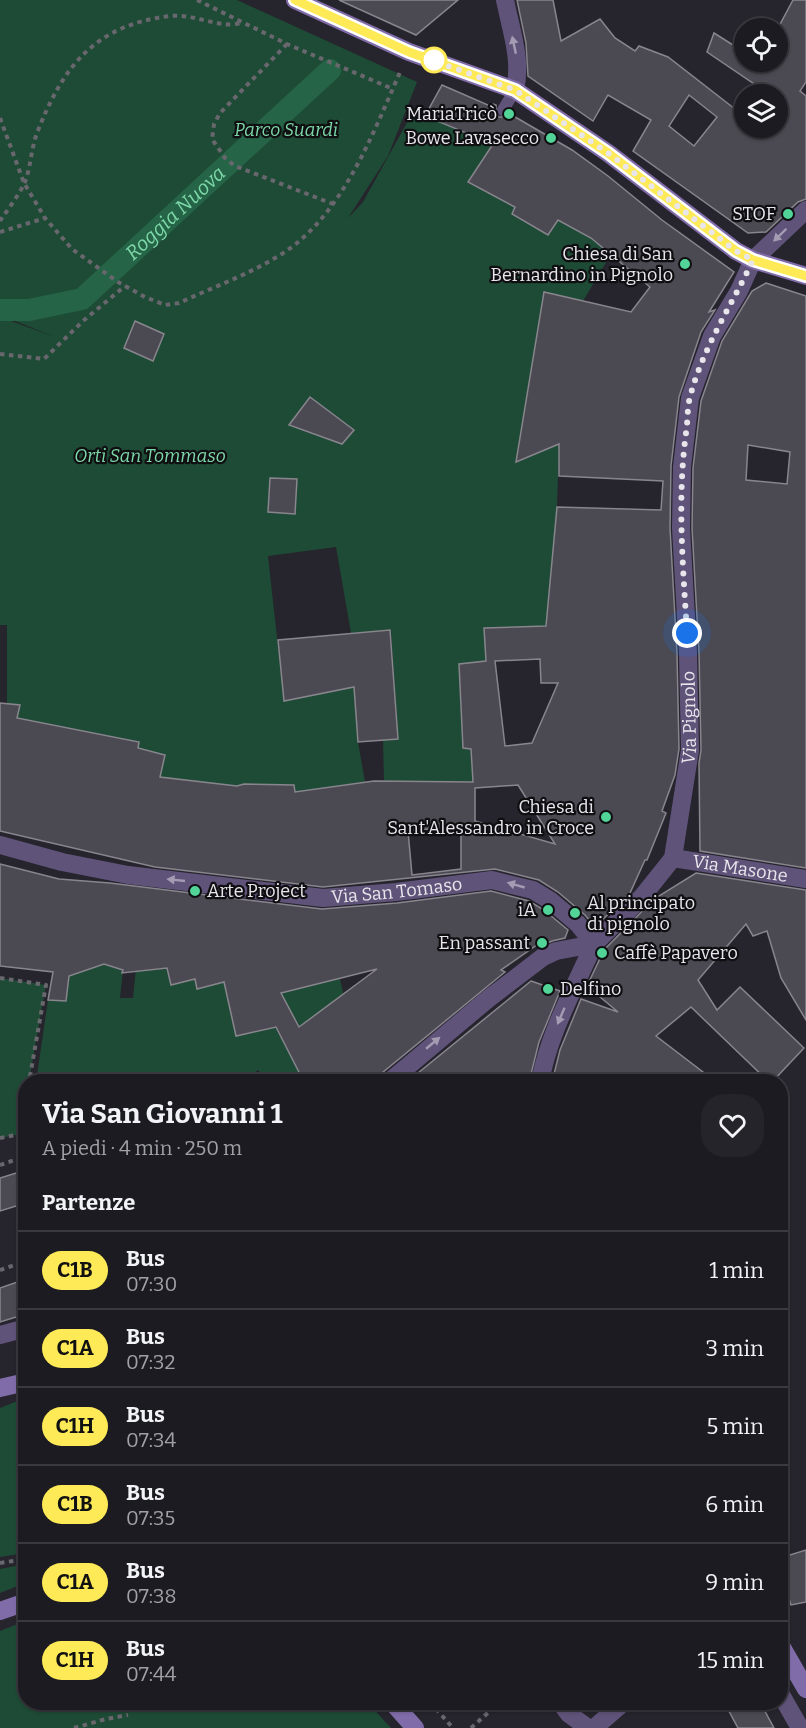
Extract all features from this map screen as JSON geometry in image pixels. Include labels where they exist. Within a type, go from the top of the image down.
[{"type":"street","points":[[295,0],[409,52],[515,90],[608,153],[736,251],[753,260],[806,276]]},
{"type":"street","points":[[505,0],[518,60],[515,90]]},
{"type":"street","name":"Via Pignolo","points":[[594,944],[641,898],[673,858],[690,750],[688,653],[681,528],[682,467],[690,398],[712,336],[739,291],[753,260],[806,210]]},
{"type":"street","name":"Via San Tomaso","points":[[0,844],[62,862],[128,875],[323,898],[492,880],[504,882],[533,890],[551,901],[578,924],[594,944]]},
{"type":"street","name":"Via Masone","points":[[673,858],[806,879]]},
{"type":"street","points":[[399,1074],[488,999],[543,957],[556,951],[594,944]]},
{"type":"street","points":[[541,1074],[544,1057],[594,944]]},
{"type":"street","points":[[0,1335],[18,1330]]},
{"type":"street","points":[[0,1388],[18,1384]]},
{"type":"street","points":[[0,1611],[18,1605]]},
{"type":"street","points":[[788,1658],[806,1689]]},
{"type":"street","points":[[788,1707],[800,1728]]},
{"type":"street","points":[[399,1710],[415,1728]]},
{"type":"street","points":[[566,1710],[588,1728]]},
{"type":"street","points":[[594,1728],[615,1710]]},
{"type":"lane","points":[[503,110],[515,90]]},
{"type":"path","points":[[0,118],[24,183],[45,218],[72,249],[118,282],[145,297],[165,305],[179,303],[275,258],[302,240],[347,184],[393,89],[287,44],[197,0]]},
{"type":"path","points":[[0,221],[24,183],[37,135],[56,89],[79,56],[105,36],[127,26],[152,19],[173,16],[193,17],[225,24],[243,23]]},
{"type":"path","points":[[287,44],[220,113],[214,124],[212,139],[225,158],[235,166],[333,204]]},
{"type":"path","points":[[0,232],[45,218]]},
{"type":"path","points":[[0,354],[44,359],[83,321],[125,286]]},
{"type":"path","points":[[0,978],[46,985],[31,1074]]},
{"type":"path","points":[[0,1138],[18,1135]]},
{"type":"path","points":[[0,1165],[18,1159]]},
{"type":"path","points":[[0,1270],[18,1264]]},
{"type":"path","points":[[0,1563],[18,1560]]},
{"type":"path","points":[[437,1710],[453,1728]]},
{"type":"path","points":[[471,1728],[491,1710]]},
{"type":"path","points":[[74,1728],[128,1715]]},
{"type":"green space","points":[[0,0],[237,0],[417,82],[388,156],[348,218],[363,202],[414,110],[473,136],[475,133],[492,145],[468,183],[516,204],[512,214],[547,234],[558,220],[591,238],[611,254],[583,301],[516,461],[559,444],[557,507],[546,626],[485,628],[486,661],[459,664],[463,748],[471,749],[473,782],[384,781],[383,740],[398,739],[391,631],[351,633],[336,547],[268,556],[284,701],[354,687],[358,742],[365,782],[295,792],[293,785],[244,784],[237,786],[168,780],[160,778],[165,755],[138,748],[138,742],[17,718],[20,705],[7,704],[7,625],[0,625],[0,317],[55,337],[0,315]]},
{"type":"green space","points":[[104,964],[123,970],[120,998],[133,998],[136,969],[167,968],[171,985],[195,979],[197,989],[224,982],[250,1001],[314,985],[338,970],[344,997],[307,1074],[262,1074],[258,1070],[253,1074],[37,1074],[48,1000],[66,1001],[69,976]]},
{"type":"green space","points":[[0,978],[46,985],[30,1074],[18,1074],[18,1135],[0,1138]]},
{"type":"green space","points":[[18,1401],[18,1554],[0,1557],[0,1408]]},
{"type":"green space","points":[[18,1565],[18,1586],[0,1593],[0,1569]]},
{"type":"green space","points":[[18,1624],[18,1710],[358,1710],[359,1712],[358,1710],[374,1710],[391,1728],[0,1728],[0,1631]]},
{"type":"building","points":[[339,0],[458,0],[416,35]]},
{"type":"building","points":[[517,0],[553,0],[561,41],[600,19],[615,38],[635,51],[639,46],[668,57],[734,108],[734,138],[788,138],[788,84],[754,84],[737,72],[788,72],[788,18],[783,18],[793,0],[806,0],[806,82],[800,91],[806,96],[806,199],[798,202],[766,232],[748,233],[633,151],[651,120],[608,95],[593,121],[528,76],[526,43]],"holes":[[[689,95],[717,117],[694,146],[669,126]]]},
{"type":"building","points":[[714,33],[734,46],[734,70],[707,52]]},
{"type":"building","points":[[442,85],[490,106],[496,105],[496,113],[499,117],[506,117],[510,114],[572,150],[734,272],[709,312],[715,310],[701,332],[679,397],[671,466],[670,528],[677,653],[679,749],[675,775],[662,811],[666,813],[647,860],[630,893],[595,927],[585,915],[558,892],[539,880],[495,869],[323,887],[155,867],[0,831],[0,703],[20,705],[17,718],[139,742],[138,748],[165,755],[160,777],[237,786],[244,784],[294,785],[295,792],[374,781],[473,782],[471,749],[463,748],[459,664],[486,661],[484,628],[546,626],[557,507],[661,510],[663,481],[559,476],[559,444],[516,462],[544,292],[631,312],[650,287],[591,238],[558,220],[548,235],[512,214],[515,207],[468,182],[493,144],[425,116]],"holes":[[[540,659],[541,683],[558,683],[532,743],[505,746],[495,661]],[[518,785],[555,844],[475,821],[475,788]],[[461,826],[461,869],[412,875],[408,831]]]},
{"type":"building","points":[[766,283],[806,296],[806,868],[700,851],[699,763],[701,750],[699,653],[692,528],[693,468],[701,401],[722,341],[752,291]],"holes":[[[748,445],[790,452],[787,484],[746,480]]]},
{"type":"building","points":[[135,321],[164,334],[153,361],[124,348]]},
{"type":"building","points":[[310,397],[354,430],[342,444],[289,425]]},
{"type":"building","points":[[270,478],[297,479],[295,514],[268,512]]},
{"type":"building","points":[[390,630],[398,739],[358,742],[354,687],[284,701],[278,640]]},
{"type":"building","points":[[0,864],[59,879],[110,883],[322,909],[397,903],[491,891],[529,901],[568,930],[565,938],[539,947],[537,945],[501,970],[505,972],[382,1074],[300,1074],[276,1027],[236,1036],[224,982],[197,989],[195,979],[171,985],[167,968],[122,973],[123,970],[104,964],[69,976],[66,1001],[48,1000],[53,972],[0,966]],"holes":[[[377,969],[299,1027],[281,993]]]},
{"type":"building","points":[[696,873],[806,890],[806,1020],[781,978],[767,931],[753,936],[746,924],[698,980],[717,1010],[740,987],[804,1048],[780,1074],[761,1074],[691,1007],[656,1036],[706,1074],[554,1074],[560,1050],[581,999],[618,1012],[587,986],[604,950],[654,899]]},
{"type":"building","points":[[531,981],[560,991],[539,1042],[531,1074],[417,1074]]},
{"type":"building","points":[[18,1172],[18,1205],[0,1211],[0,1178]]},
{"type":"building","points":[[18,1282],[18,1316],[0,1322],[0,1288]]},
{"type":"building","points":[[806,1550],[806,1602],[791,1605],[788,1595],[788,1556]]},
{"type":"building","points":[[728,1710],[764,1710],[774,1728],[738,1728]]},
{"type":"waterway","name":"Roggia Nuova","points":[[0,310],[29,310],[82,299],[330,70]]},
{"type":"bus line","name":"C1B","points":[[295,0],[409,52],[515,90],[608,153],[736,251],[753,260],[806,276]]},
{"type":"place","name":"MariaTricò","points":[[509,114]]},
{"type":"place","name":"Bowe Lavasecco","points":[[551,138]]},
{"type":"place","name":"STOF","points":[[788,214]]},
{"type":"place","name":"Chiesa di San Bernardino in Pignolo","points":[[685,264]]},
{"type":"place","name":"Chiesa di Sant'Alessandro in Croce","points":[[606,817]]},
{"type":"place","name":"Arte Project","points":[[195,891]]},
{"type":"place","name":"iA","points":[[548,910]]},
{"type":"place","name":"Al principato di pignolo","points":[[575,913]]},
{"type":"place","name":"En passant","points":[[542,943]]},
{"type":"place","name":"Caffè Papavero","points":[[602,953]]},
{"type":"place","name":"Delfino","points":[[548,989]]},
{"type":"route","points":[[434,60],[426,58],[515,90],[608,153],[736,251],[753,260],[739,291],[712,336],[690,398],[682,467],[681,528],[687,633]]},
{"type":"park label","name":"Parco Suardi","points":[[286,130]]},
{"type":"park label","name":"Orti San Tommaso","points":[[150,456]]}]
